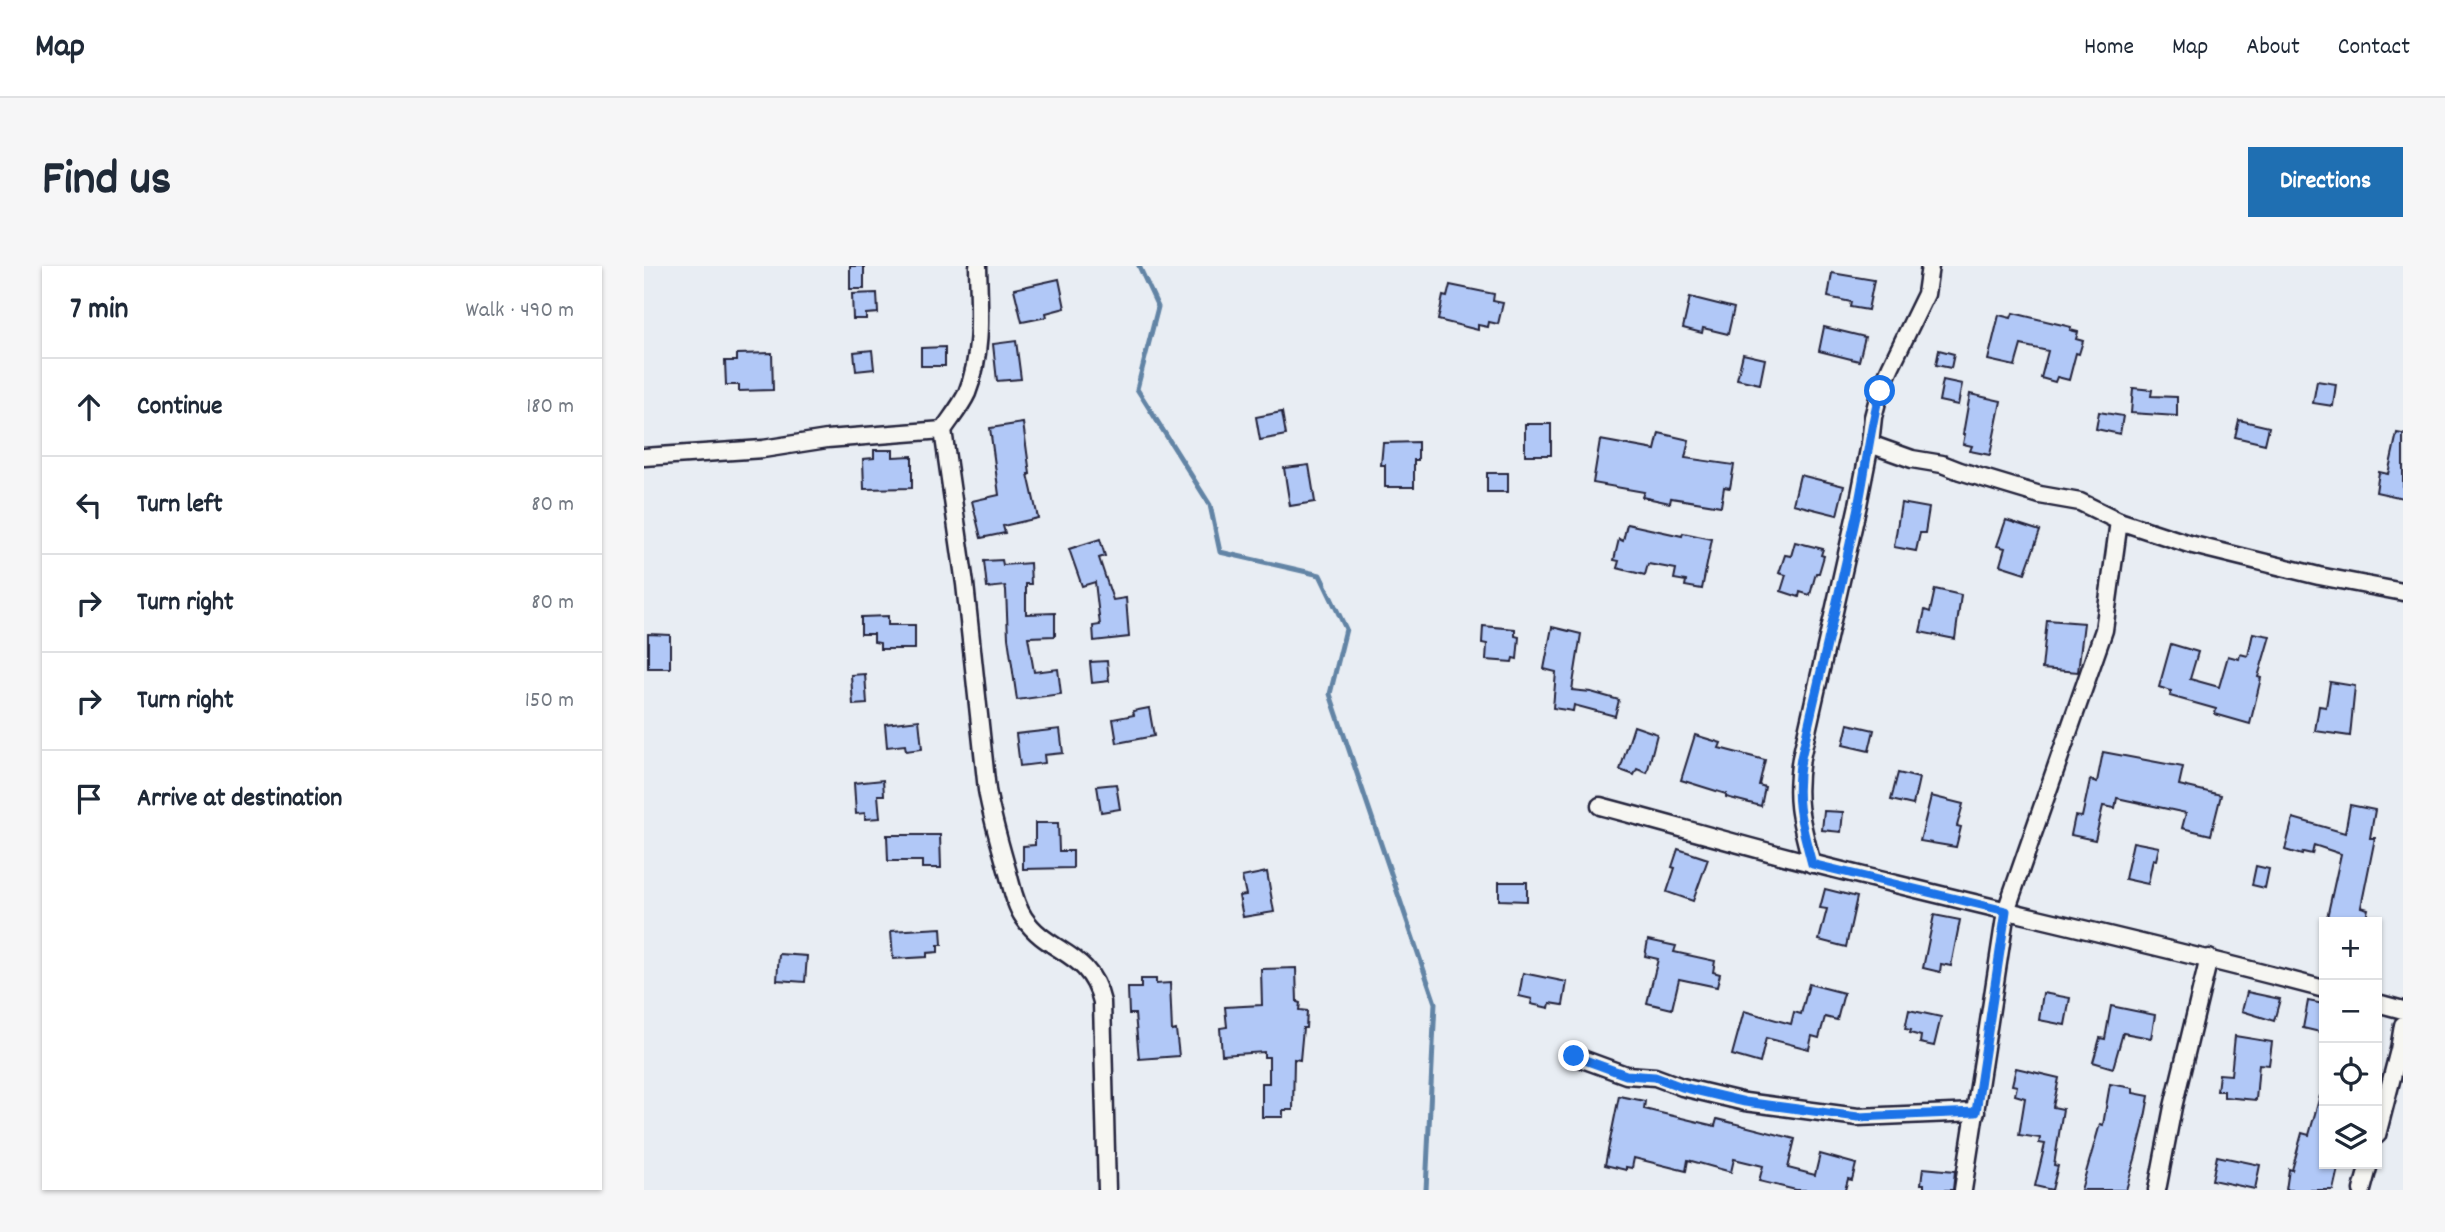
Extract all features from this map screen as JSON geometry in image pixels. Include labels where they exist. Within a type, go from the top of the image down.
[{"type":"street","points":[[978,266],[978,345],[973,374],[966,395],[943,430],[965,584],[987,789],[993,821],[1017,904],[1024,918],[1044,938],[1083,964],[1094,979],[1102,1002],[1107,1190]]},
{"type":"street","points":[[1812,864],[1799,813],[1798,778],[1870,444],[1873,417],[1880,391],[1926,294],[1930,266]]},
{"type":"street","points":[[644,457],[763,449],[827,439],[943,430]]},
{"type":"street","points":[[1870,444],[1912,459],[1942,464],[2040,495],[2080,502],[2119,521],[2212,550],[2319,576],[2403,592]]},
{"type":"street","points":[[1964,1190],[2006,911],[2104,630],[2119,521]]},
{"type":"street","points":[[1600,806],[1812,864],[2140,944],[2209,958],[2319,988]]},
{"type":"street","points":[[2157,1190],[2173,1107],[2209,958]]},
{"type":"street","points":[[2382,1004],[2403,1010]]},
{"type":"street","points":[[2382,1114],[2402,1032]]},
{"type":"street","points":[[1574,1056],[1626,1075],[1655,1077],[1682,1087],[1745,1102],[1858,1117],[1976,1112]]},
{"type":"street","points":[[2362,1190],[2368,1169]]},
{"type":"building","points":[[850,266],[864,266],[864,289],[850,289]]},
{"type":"building","points":[[1832,273],[1874,280],[1868,310],[1850,307],[1851,302],[1828,297]]},
{"type":"building","points":[[1059,279],[1065,308],[1046,313],[1047,317],[1022,322],[1014,289]]},
{"type":"building","points":[[1450,285],[1494,294],[1493,301],[1503,303],[1498,324],[1489,322],[1488,327],[1478,325],[1478,330],[1438,320],[1443,296],[1447,297]]},
{"type":"building","points":[[877,293],[878,313],[866,314],[866,319],[853,319],[852,294]]},
{"type":"building","points":[[1690,297],[1734,308],[1728,334],[1703,328],[1702,333],[1683,328]]},
{"type":"building","points":[[2013,313],[2071,327],[2070,330],[2078,332],[2076,339],[2083,341],[2079,354],[2076,353],[2069,380],[2057,377],[2055,382],[2041,378],[2048,351],[2021,345],[2015,366],[1988,360],[1999,315],[2011,318]]},
{"type":"building","points":[[1824,327],[1865,337],[1859,361],[1819,351]]},
{"type":"building","points":[[1016,341],[1021,379],[997,381],[993,344]]},
{"type":"building","points":[[945,347],[945,366],[921,366],[921,348]]},
{"type":"building","points":[[872,350],[874,369],[856,371],[854,352]]},
{"type":"building","points":[[1939,350],[1954,354],[1951,368],[1936,365]]},
{"type":"building","points":[[772,353],[773,390],[739,391],[739,385],[726,385],[725,361],[737,361],[737,354]]},
{"type":"building","points":[[1743,354],[1765,359],[1760,384],[1737,379]]},
{"type":"building","points":[[1943,380],[1962,384],[1958,405],[1939,401]]},
{"type":"building","points":[[2317,381],[2336,384],[2333,406],[2313,403]]},
{"type":"building","points":[[2133,388],[2152,390],[2151,396],[2177,397],[2177,416],[2131,413]]},
{"type":"building","points":[[1970,394],[2001,401],[1990,455],[1970,451],[1972,446],[1963,444]]},
{"type":"building","points":[[1282,412],[1286,435],[1260,440],[1256,417]]},
{"type":"building","points":[[2099,412],[2123,416],[2120,434],[2096,429]]},
{"type":"building","points":[[2239,420],[2269,427],[2265,444],[2235,437]]},
{"type":"building","points":[[1023,423],[1028,474],[1038,518],[1003,526],[1005,533],[981,538],[972,501],[999,495],[990,428]]},
{"type":"building","points":[[1525,424],[1551,424],[1551,455],[1525,455]]},
{"type":"building","points":[[1659,433],[1689,440],[1685,458],[1734,465],[1730,488],[1724,487],[1721,506],[1671,498],[1670,503],[1642,497],[1644,492],[1593,483],[1600,440],[1655,450]]},
{"type":"building","points":[[2397,433],[2403,434],[2403,498],[2376,492],[2379,472],[2388,474]]},
{"type":"building","points":[[1418,442],[1418,460],[1414,460],[1414,487],[1385,487],[1385,465],[1381,465],[1383,443]]},
{"type":"building","points":[[874,450],[893,450],[893,457],[912,456],[912,488],[864,489],[863,459],[874,458]]},
{"type":"building","points":[[1309,465],[1315,502],[1290,506],[1284,468]]},
{"type":"building","points":[[1487,473],[1508,473],[1508,492],[1487,492]]},
{"type":"building","points":[[1800,475],[1844,486],[1837,515],[1793,504]]},
{"type":"building","points":[[1901,503],[1929,508],[1925,533],[1920,533],[1916,551],[1894,547]]},
{"type":"building","points":[[2006,520],[2040,531],[2025,573],[2000,565],[2005,548],[1997,546]]},
{"type":"building","points":[[1627,524],[1682,536],[1683,533],[1712,539],[1702,589],[1685,586],[1686,581],[1674,579],[1676,569],[1648,564],[1645,575],[1617,568],[1619,561],[1614,560],[1619,539],[1623,541]]},
{"type":"building","points":[[1100,539],[1105,556],[1099,558],[1113,600],[1126,598],[1129,637],[1094,641],[1093,626],[1100,625],[1095,582],[1082,586],[1069,549]]},
{"type":"building","points":[[1795,542],[1823,549],[1821,555],[1824,556],[1810,595],[1800,592],[1799,597],[1781,591],[1786,575],[1779,573],[1785,555],[1791,556]]},
{"type":"building","points":[[1002,560],[1003,565],[1030,563],[1031,584],[1026,584],[1026,614],[1055,613],[1055,636],[1028,637],[1034,672],[1058,669],[1061,694],[1017,700],[1008,638],[1006,590],[1005,586],[987,588],[984,561]]},
{"type":"building","points":[[1935,589],[1961,595],[1955,639],[1920,632],[1925,610],[1930,612]]},
{"type":"building","points":[[888,616],[888,625],[915,625],[915,649],[880,649],[880,643],[874,642],[874,634],[861,634],[861,617]]},
{"type":"building","points":[[2047,620],[2084,623],[2078,672],[2042,669]]},
{"type":"building","points":[[1483,626],[1515,629],[1515,636],[1519,637],[1517,659],[1513,658],[1512,662],[1486,660],[1487,644],[1482,643]]},
{"type":"building","points":[[1552,627],[1581,634],[1572,690],[1619,700],[1615,716],[1574,705],[1573,711],[1553,708],[1556,672],[1544,669]]},
{"type":"building","points":[[2253,633],[2270,636],[2258,677],[2261,678],[2250,724],[2215,714],[2216,709],[2170,696],[2171,691],[2159,687],[2171,644],[2198,652],[2190,679],[2219,687],[2228,656],[2239,659],[2240,654],[2248,656]]},
{"type":"building","points":[[648,634],[670,635],[670,668],[648,668]]},
{"type":"building","points":[[1107,661],[1109,681],[1092,683],[1090,662]]},
{"type":"building","points":[[865,674],[867,704],[853,705],[851,675]]},
{"type":"building","points":[[2330,682],[2355,686],[2350,736],[2315,731],[2319,706],[2326,707]]},
{"type":"building","points":[[1149,708],[1154,736],[1117,743],[1113,719],[1134,715],[1133,711]]},
{"type":"building","points":[[919,720],[922,749],[906,751],[905,745],[887,747],[885,724]]},
{"type":"building","points":[[1848,724],[1874,730],[1869,751],[1843,745]]},
{"type":"building","points":[[1634,726],[1657,734],[1647,773],[1637,769],[1634,775],[1620,770]]},
{"type":"building","points":[[1060,729],[1063,753],[1044,755],[1045,763],[1020,766],[1016,734]]},
{"type":"building","points":[[1695,735],[1721,743],[1719,748],[1765,760],[1759,785],[1765,787],[1761,806],[1726,797],[1726,794],[1681,780]]},
{"type":"building","points":[[2103,752],[2183,767],[2179,785],[2221,795],[2211,835],[2182,828],[2186,813],[2117,798],[2115,808],[2103,806],[2095,840],[2071,835],[2075,816],[2082,817],[2090,780],[2097,782]]},
{"type":"building","points":[[1898,773],[1919,778],[1913,805],[1891,800]]},
{"type":"building","points":[[883,780],[884,795],[878,795],[880,818],[865,819],[865,813],[856,814],[854,783]]},
{"type":"building","points":[[1116,784],[1120,809],[1101,812],[1097,786]]},
{"type":"building","points":[[1931,796],[1963,804],[1957,826],[1961,827],[1956,847],[1920,841]]},
{"type":"building","points":[[2350,805],[2375,810],[2370,838],[2375,838],[2361,907],[2368,909],[2366,917],[2327,917],[2341,854],[2314,845],[2312,854],[2303,852],[2302,855],[2285,850],[2293,818],[2345,833]]},
{"type":"building","points":[[1824,811],[1843,812],[1841,832],[1822,830]]},
{"type":"building","points":[[1035,823],[1058,823],[1059,851],[1073,851],[1073,868],[1023,869],[1023,846],[1035,845]]},
{"type":"building","points":[[887,835],[940,835],[941,868],[922,868],[922,861],[888,861]]},
{"type":"building","points":[[2133,842],[2159,847],[2156,860],[2153,859],[2148,884],[2125,879]]},
{"type":"building","points":[[1678,849],[1708,859],[1693,901],[1667,892]]},
{"type":"building","points":[[2256,866],[2269,869],[2265,888],[2252,885]]},
{"type":"building","points":[[1267,872],[1274,912],[1243,917],[1239,896],[1246,895],[1242,877]]},
{"type":"building","points":[[1499,882],[1527,882],[1527,901],[1499,900]]},
{"type":"building","points":[[1825,889],[1857,897],[1846,947],[1819,940],[1827,909],[1820,908]]},
{"type":"building","points":[[1934,915],[1960,920],[1951,966],[1941,964],[1940,972],[1923,968]]},
{"type":"building","points":[[941,928],[942,945],[938,945],[938,952],[927,953],[927,957],[893,959],[891,931]]},
{"type":"building","points":[[1648,940],[1676,946],[1674,952],[1715,961],[1713,972],[1720,974],[1717,987],[1679,979],[1672,1009],[1647,1003],[1658,959],[1645,956]]},
{"type":"building","points":[[779,954],[807,956],[805,982],[777,980]]},
{"type":"building","points":[[1296,968],[1299,1010],[1307,1011],[1300,1060],[1294,1059],[1293,1110],[1283,1110],[1283,1117],[1262,1117],[1262,1083],[1269,1083],[1269,1057],[1264,1057],[1264,1052],[1222,1055],[1220,1028],[1227,1027],[1225,1007],[1262,1005],[1261,969]]},
{"type":"building","points":[[1523,973],[1567,982],[1563,1005],[1550,1003],[1549,1008],[1531,1004],[1532,999],[1519,996]]},
{"type":"building","points":[[1141,979],[1156,979],[1156,984],[1170,983],[1172,1031],[1176,1030],[1179,1056],[1139,1059],[1135,1014],[1129,1014],[1128,988],[1141,988]]},
{"type":"building","points":[[1809,984],[1844,993],[1837,1020],[1825,1017],[1819,1038],[1812,1036],[1809,1049],[1766,1038],[1760,1063],[1732,1055],[1744,1011],[1791,1024],[1794,1012],[1801,1014]]},
{"type":"building","points":[[2247,992],[2280,999],[2274,1021],[2242,1011]]},
{"type":"building","points":[[2043,993],[2070,998],[2065,1025],[2039,1020]]},
{"type":"building","points":[[2308,1001],[2319,1003],[2319,1032],[2303,1028]]},
{"type":"building","points":[[2111,1006],[2155,1015],[2151,1038],[2123,1033],[2113,1068],[2093,1062],[2100,1038],[2105,1039]]},
{"type":"building","points":[[1909,1010],[1941,1017],[1934,1046],[1920,1043],[1921,1036],[1905,1029]]},
{"type":"building","points":[[2235,1036],[2272,1042],[2269,1065],[2259,1064],[2256,1100],[2224,1097],[2224,1091],[2217,1091],[2219,1074],[2231,1075]]},
{"type":"building","points":[[2016,1068],[2059,1078],[2053,1107],[2063,1109],[2054,1165],[2058,1166],[2052,1190],[2035,1186],[2045,1144],[2039,1143],[2040,1138],[2019,1135],[2025,1098],[2015,1095],[2017,1086],[2012,1085]]},
{"type":"building","points":[[2110,1084],[2133,1088],[2133,1093],[2149,1096],[2135,1159],[2126,1190],[2081,1190],[2100,1124],[2103,1125]]},
{"type":"building","points":[[1619,1096],[1645,1101],[1644,1109],[1715,1126],[1717,1119],[1795,1139],[1788,1168],[1815,1175],[1820,1154],[1856,1164],[1852,1180],[1848,1179],[1845,1190],[1796,1190],[1759,1181],[1763,1166],[1734,1159],[1731,1172],[1688,1160],[1686,1171],[1634,1158],[1632,1168],[1626,1167],[1626,1170],[1605,1165]]},
{"type":"building","points":[[2319,1100],[2319,1169],[2338,1169],[2333,1190],[2286,1190],[2289,1169],[2292,1170],[2302,1133],[2309,1135]]},
{"type":"building","points":[[2217,1156],[2260,1165],[2255,1189],[2212,1180]]},
{"type":"building","points":[[1923,1168],[1955,1171],[1953,1190],[1924,1190],[1924,1184],[1921,1184]]},
{"type":"waterway","points":[[1139,266],[1158,307],[1137,389],[1210,505],[1220,552],[1320,575],[1346,629],[1330,694],[1435,1003],[1426,1190]]},
{"type":"route","points":[[1574,1056],[1626,1075],[1655,1077],[1682,1087],[1745,1102],[1858,1117],[1976,1112],[2006,911],[1812,864],[1799,813],[1796,788],[1801,758],[1858,506],[1880,391]]}]
